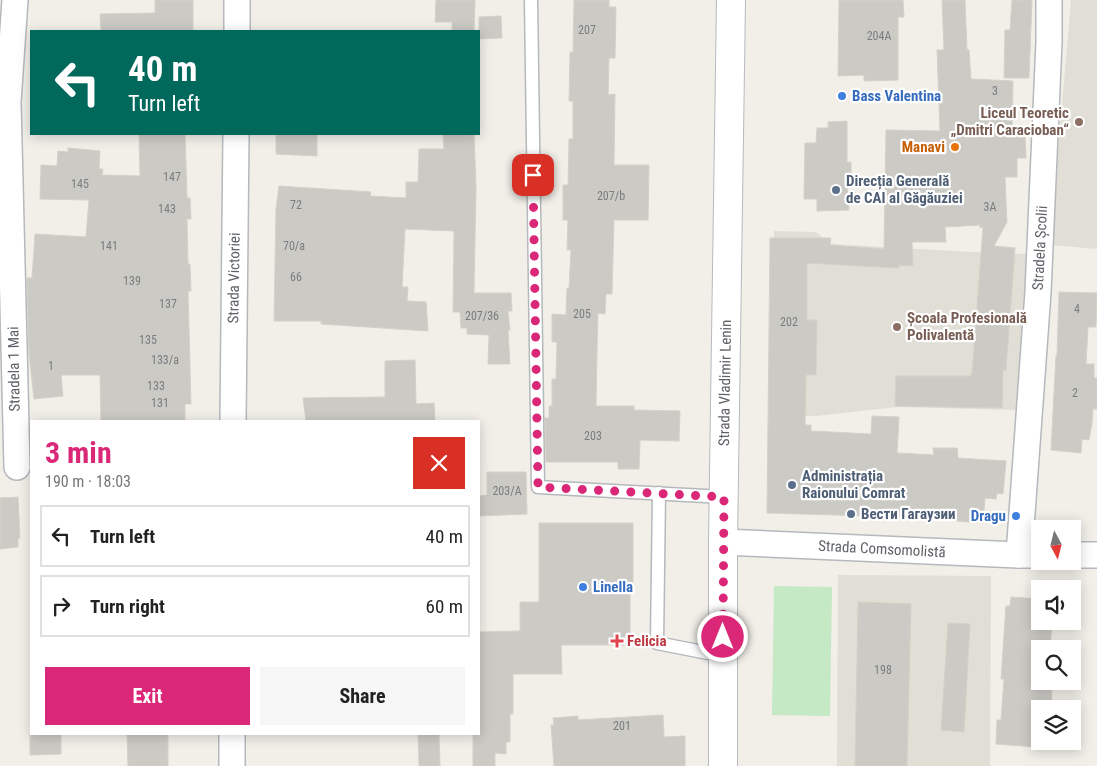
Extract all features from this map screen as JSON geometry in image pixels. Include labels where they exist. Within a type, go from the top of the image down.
[{"type":"main road","name":"Strada Vladimir Lenin","points":[[723,766],[723,542],[731,0]]},
{"type":"street","name":"Stradela 1 Mai","points":[[15,0],[8,102],[16,467]]},
{"type":"street","points":[[237,0],[237,30]]},
{"type":"street","name":"Stradela Școlii","points":[[1029,555],[1038,292],[1050,42],[1049,0]]},
{"type":"street","name":"Strada Victoriei","points":[[233,420],[236,135]]},
{"type":"street","name":"Strada Comsomolistă","points":[[723,542],[1029,555]]},
{"type":"street","points":[[1081,555],[1097,555]]},
{"type":"street","points":[[232,735],[232,766]]},
{"type":"lane","points":[[530,0],[538,487],[724,497]]},
{"type":"lane","points":[[659,494],[657,643],[723,656]]},
{"type":"shaded area","name":"Liceul Teoretic „Dmitri Caracioban“","points":[[1071,0],[1097,0],[1097,249],[1050,245]]},
{"type":"shaded area","name":"Școala Profesională Polivalentă","points":[[774,231],[816,232],[830,244],[1028,254],[1016,410],[897,407],[816,416],[769,416]]},
{"type":"shaded area","points":[[838,575],[991,576],[990,766],[837,766]]},
{"type":"green space","points":[[774,586],[832,587],[830,716],[772,715]]},
{"type":"building","points":[[155,0],[193,0],[193,30],[101,30],[100,14],[155,13]]},
{"type":"building","points":[[436,0],[475,0],[474,30],[452,30],[452,22],[435,22]]},
{"type":"building","points":[[574,0],[609,0],[609,7],[616,7],[615,58],[609,58],[608,95],[615,94],[614,165],[649,165],[648,220],[614,220],[612,294],[606,294],[605,314],[598,313],[596,406],[634,406],[634,410],[680,411],[679,441],[640,440],[639,469],[618,469],[618,462],[546,462],[545,418],[549,418],[549,406],[552,406],[552,379],[556,379],[557,342],[552,342],[552,314],[566,315],[567,288],[569,288],[571,250],[567,250],[568,220],[563,220],[563,185],[568,185],[569,139],[573,139],[573,101],[569,101],[570,52],[573,52]]},
{"type":"building","points":[[839,0],[903,0],[904,17],[898,17],[898,80],[864,81],[864,75],[838,76]]},
{"type":"building","points":[[942,0],[965,0],[967,49],[969,50],[971,79],[1013,81],[1012,134],[1025,134],[1026,158],[1017,158],[1017,177],[1005,177],[1007,222],[994,246],[1015,248],[1006,370],[1003,370],[1002,408],[895,406],[896,376],[971,376],[972,373],[983,227],[980,228],[980,225],[945,227],[946,242],[912,242],[913,266],[899,265],[899,268],[807,263],[807,320],[817,320],[816,375],[806,375],[805,425],[811,425],[811,431],[871,434],[872,416],[899,417],[897,453],[934,455],[933,448],[957,448],[958,458],[1006,461],[1003,494],[997,493],[996,499],[985,498],[983,523],[906,517],[767,513],[770,238],[831,238],[830,245],[884,249],[886,130],[940,131],[937,50],[944,50]]},
{"type":"building","points":[[1012,0],[1032,0],[1029,78],[1004,78],[1005,30],[1010,30]]},
{"type":"building","points":[[501,16],[502,38],[480,39],[479,17]]},
{"type":"building","points":[[847,121],[847,162],[851,162],[851,179],[847,179],[849,210],[817,211],[817,199],[804,199],[805,143],[816,143],[817,128],[828,128],[828,122]]},
{"type":"building","points":[[139,135],[185,135],[187,198],[190,198],[191,219],[187,219],[191,291],[188,291],[191,404],[185,404],[185,420],[101,420],[100,375],[61,375],[63,396],[34,399],[29,353],[27,278],[32,278],[35,234],[86,237],[89,200],[40,199],[41,165],[57,166],[58,151],[68,152],[68,148],[100,151],[99,169],[103,169],[102,175],[140,176]]},
{"type":"building","points":[[276,135],[317,135],[317,156],[276,154]]},
{"type":"building","points":[[443,135],[474,135],[476,187],[474,293],[511,293],[512,311],[508,311],[510,364],[488,364],[489,335],[467,334],[467,328],[461,328],[460,312],[453,312],[454,231],[405,229],[402,287],[408,287],[407,301],[426,302],[428,331],[321,324],[321,321],[274,321],[276,209],[279,186],[371,192],[370,196],[406,198],[406,182],[418,182],[419,149],[444,149]]},
{"type":"building","points":[[1059,292],[1097,293],[1096,327],[1088,327],[1086,364],[1094,364],[1094,378],[1097,378],[1097,409],[1093,409],[1089,440],[1082,439],[1081,453],[1051,450]]},
{"type":"building","points":[[415,360],[416,404],[434,403],[435,420],[306,420],[303,398],[385,397],[385,361]]},
{"type":"building","points":[[487,472],[526,472],[527,514],[480,516],[480,496],[487,495]]},
{"type":"building","points":[[18,497],[20,538],[18,538],[18,547],[0,549],[0,498]]},
{"type":"building","points":[[539,523],[633,523],[633,585],[630,585],[630,645],[561,645],[562,674],[513,674],[513,714],[510,714],[510,742],[506,742],[506,754],[495,753],[495,766],[473,766],[473,735],[480,735],[480,632],[520,631],[520,602],[539,602]]},
{"type":"building","points":[[1011,597],[1031,598],[1031,630],[1051,630],[1051,640],[1031,640],[1031,690],[1052,690],[1051,700],[1031,700],[1031,747],[996,744],[997,720],[1001,720],[1004,679],[1001,679],[1006,606],[1010,606]]},
{"type":"building","points":[[858,602],[911,604],[907,766],[855,766]]},
{"type":"building","points":[[948,623],[970,624],[964,732],[941,730]]},
{"type":"building","points":[[663,715],[664,737],[685,736],[685,766],[554,766],[551,725],[554,725],[553,718],[578,716],[578,720]]},
{"type":"building","points":[[30,735],[61,735],[61,754],[30,755]]},
{"type":"building","points":[[127,735],[168,735],[168,766],[128,766]]},
{"type":"building","points":[[418,735],[439,735],[440,766],[419,766]]},
{"type":"place","name":"Bass Valentina","points":[[842,96]]},
{"type":"place","name":"Liceul Teoretic „Dmitri Caracioban“","points":[[1079,122]]},
{"type":"place","name":"Manavi","points":[[955,147]]},
{"type":"place","name":"Direcția Generală de CAI al Găgăuziei","points":[[836,190]]},
{"type":"place","name":"Școala Profesională Polivalentă","points":[[897,327]]},
{"type":"place","name":"Administrația Raionului Comrat","points":[[792,485]]},
{"type":"place","name":"Вести Гагаузии","points":[[851,514]]},
{"type":"place","name":"Dragu","points":[[1016,516]]},
{"type":"place","name":"Linella","points":[[583,587]]},
{"type":"place","name":"Felicia","points":[[617,641]]},
{"type":"route","points":[[533,175],[538,487],[724,497],[723,637]]}]
